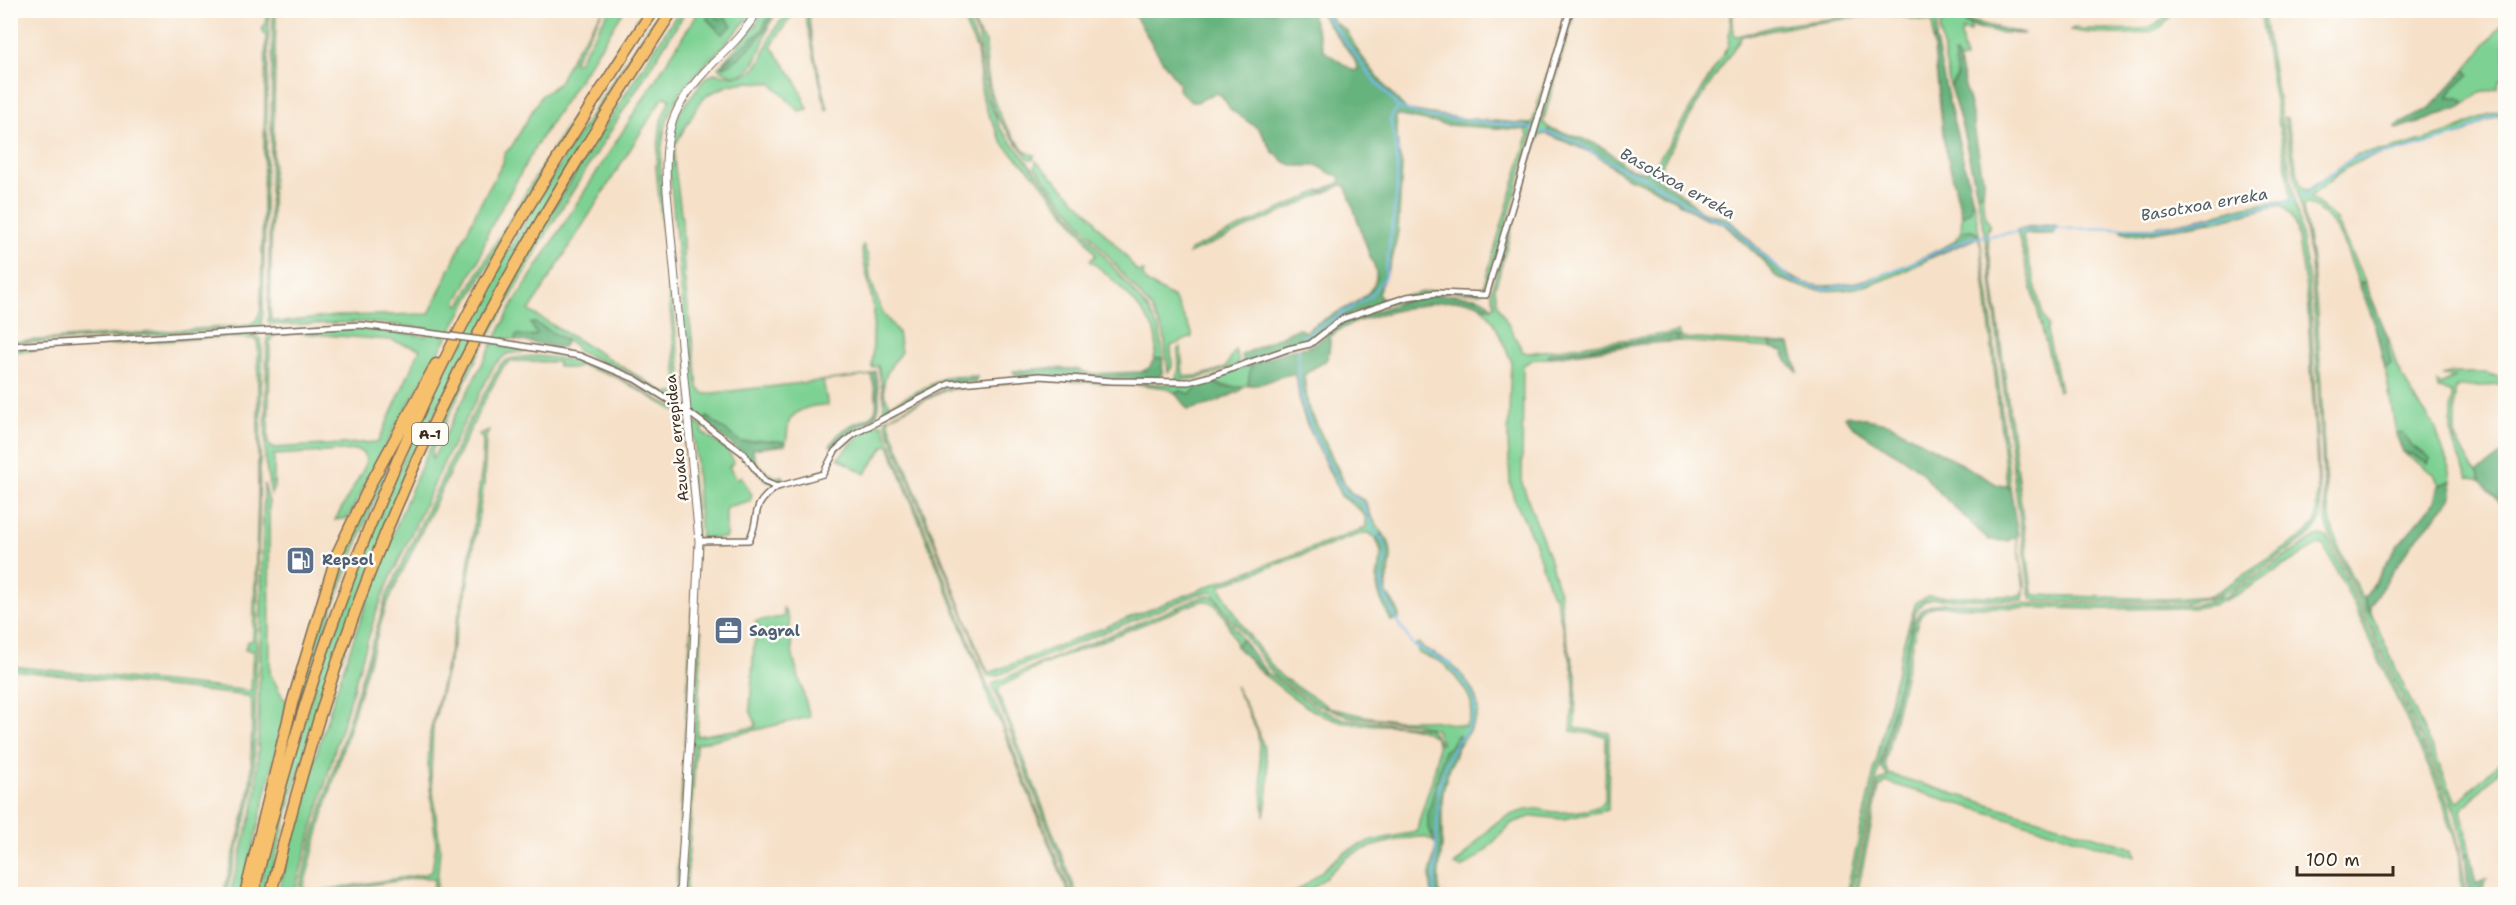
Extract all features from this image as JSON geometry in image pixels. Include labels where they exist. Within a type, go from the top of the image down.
[{"type":"highway","name":"A-1","points":[[253,894],[294,739],[323,651],[393,471],[450,350],[535,196],[653,10]]},
{"type":"highway","name":"A-1","points":[[271,894],[309,753],[339,657],[374,564],[434,424],[522,254],[574,165],[672,10]]},
{"type":"highway","points":[[245,894],[293,700],[337,554],[408,414],[436,364],[450,350]]},
{"type":"street","name":"Azuako errepidea","points":[[680,894],[699,541],[667,192],[666,144],[673,117],[687,93],[748,26],[758,10]]},
{"type":"street","points":[[699,541],[749,540],[755,514],[764,497],[777,487],[823,474],[835,451],[854,434],[950,384],[1039,376],[1112,381],[1188,382],[1310,344],[1342,319],[1407,297],[1437,293],[1486,295],[1570,10]]},
{"type":"street","points":[[10,346],[361,325],[504,342],[580,356],[636,380],[688,411],[743,453],[765,482],[777,487]]},
{"type":"green space","points":[[266,11],[269,11],[261,326],[11,344],[11,342],[240,326],[257,319],[261,308],[266,37],[262,28],[266,23]]},
{"type":"green space","points":[[273,11],[276,11],[270,309],[271,320],[283,322],[335,316],[429,314],[478,208],[503,163],[504,154],[512,146],[541,96],[558,84],[575,51],[603,11],[573,62],[578,62],[609,11],[624,11],[537,144],[488,232],[480,257],[456,303],[460,305],[525,193],[571,120],[642,11],[646,11],[531,191],[395,428],[348,518],[335,520],[364,468],[366,460],[363,453],[357,450],[274,455],[274,487],[271,494],[265,461],[267,338],[270,334],[282,331],[356,328],[426,336],[429,329],[367,322],[283,325],[270,324],[268,321]],"holes":[[[298,333],[390,340],[420,349],[378,442],[273,448],[268,444],[270,341],[273,336]]]},
{"type":"green space","points":[[659,11],[667,11],[431,419],[296,780],[266,894],[257,894],[298,743],[326,654],[372,532],[424,413],[504,258],[595,108]]},
{"type":"green space","points":[[679,11],[686,11],[552,224],[477,357],[432,451],[432,460],[513,304],[699,11],[710,11],[707,19],[722,34],[721,19],[717,18],[716,11],[753,11],[744,24],[699,70],[680,94],[666,124],[663,140],[662,189],[682,377],[682,397],[677,400],[661,393],[629,373],[577,351],[575,345],[535,323],[538,334],[516,335],[515,340],[504,338],[502,346],[517,348],[524,352],[507,354],[495,364],[448,454],[384,593],[337,742],[294,894],[278,894],[313,765],[354,638],[401,513],[428,452],[481,342],[534,245],[590,150]],"holes":[[[665,97],[670,99],[661,121],[656,167],[678,393],[666,393],[529,311],[661,100]]]},
{"type":"green space","points":[[710,11],[716,11],[717,18],[721,19],[724,16],[732,26],[722,34],[707,19]]},
{"type":"green space","points":[[763,11],[772,11],[761,31],[722,65],[769,27],[753,65],[739,75],[730,74],[718,68],[755,26]]},
{"type":"green space","points":[[772,11],[777,11],[754,43],[724,67],[722,65],[726,61],[761,31]]},
{"type":"green space","points":[[795,11],[808,11],[813,49],[828,109],[826,110],[805,15],[801,12],[790,18],[771,46],[795,79],[808,109],[799,111],[771,83],[746,82],[729,85],[709,94],[700,102],[675,145],[674,161],[682,220],[684,274],[698,388],[705,394],[872,375],[823,381],[828,406],[812,406],[800,410],[789,422],[786,442],[762,440],[741,442],[708,418],[705,422],[695,413],[692,404],[669,162],[674,127],[681,110],[704,79],[714,73],[735,76],[748,73],[757,66],[773,32],[782,20]]},
{"type":"green space","points":[[959,11],[964,11],[977,43],[987,98],[1000,128],[1149,311],[1160,332],[1163,358],[1154,359],[1155,335],[1143,313],[1116,283],[1090,261],[1096,255],[1081,232],[1037,178],[1003,144],[982,95],[977,50]]},
{"type":"green space","points":[[967,11],[980,36],[986,42],[989,83],[1002,120],[1025,151],[1035,155],[1034,159],[1029,159],[997,117],[990,100],[979,38]]},
{"type":"green space","points":[[1132,11],[1310,11],[1324,51],[1354,71],[1358,69],[1354,58],[1318,11],[1326,11],[1334,22],[1347,31],[1359,53],[1386,88],[1407,110],[1457,118],[1530,124],[1529,130],[1446,125],[1396,115],[1398,151],[1402,165],[1398,231],[1393,256],[1378,294],[1381,298],[1378,305],[1338,319],[1312,338],[1244,363],[1241,355],[1298,328],[1305,332],[1356,302],[1374,283],[1376,271],[1346,186],[1342,185],[1324,193],[1320,191],[1341,182],[1339,176],[1328,173],[1319,166],[1295,166],[1285,162],[1273,152],[1260,130],[1231,110],[1221,95],[1215,93],[1197,102],[1191,102],[1178,89],[1179,84]]},
{"type":"green space","points":[[1566,11],[1568,11],[1489,284],[1480,293],[1450,291],[1378,305],[1381,298],[1395,298],[1431,290],[1469,291],[1484,285],[1528,136],[1526,130],[1529,130],[1533,120]]},
{"type":"green space","points":[[1572,11],[1575,11],[1543,122],[1549,128],[1547,134],[1540,135],[1531,159],[1495,289],[1498,305],[1523,352],[1678,332],[1681,338],[1771,343],[1771,348],[1678,341],[1678,337],[1672,336],[1551,353],[1548,358],[1534,359],[1523,365],[1522,483],[1560,595],[1563,625],[1576,675],[1575,728],[1609,733],[1608,810],[1563,819],[1533,816],[1512,823],[1479,857],[1461,868],[1454,865],[1487,831],[1510,815],[1534,809],[1551,812],[1582,811],[1605,802],[1606,736],[1571,731],[1573,671],[1555,596],[1551,593],[1534,541],[1514,499],[1510,483],[1508,439],[1511,360],[1493,321],[1479,303],[1488,308],[1495,306],[1491,291]]},
{"type":"green space","points":[[1732,11],[1734,35],[1737,36],[1776,26],[1881,12],[1934,18],[1939,11],[1936,39],[1933,40],[1933,22],[1883,14],[1807,24],[1742,36],[1700,99],[1657,173],[1647,170],[1658,160],[1669,144],[1728,46]]},
{"type":"green space","points":[[1942,11],[1946,18],[1966,20],[1966,23],[1971,26],[1970,32],[1963,30],[1961,35],[1965,59],[1959,60],[1957,55],[1957,77],[1950,87],[1940,32]]},
{"type":"green space","points":[[2174,11],[2167,20],[2152,31],[2102,34],[2070,30],[2074,28],[2129,30],[2144,28],[2158,23]]},
{"type":"green space","points":[[2260,11],[2263,11],[2309,282],[2321,520],[2310,536],[2232,589],[2217,596],[2187,602],[2036,601],[2032,599],[2030,593],[2015,486],[1989,260],[1977,194],[1983,193],[1984,209],[1990,225],[1987,231],[1988,242],[2032,591],[2035,595],[2168,599],[2211,596],[2303,537],[2316,522],[2318,485],[2307,296],[2296,227],[2291,215],[2282,205],[2211,222],[2208,217],[2246,206],[2289,200],[2291,197]]},
{"type":"green space","points":[[1966,20],[2024,34],[1987,31],[1966,23]]},
{"type":"green space","points":[[2505,21],[2505,79],[2499,81],[2498,88],[2480,93],[2466,103],[2458,98],[2448,98],[2454,88],[2469,74],[2465,70]]},
{"type":"green space","points":[[1936,39],[1972,197],[1971,210],[1962,216],[1944,142],[1933,40]]},
{"type":"green space","points":[[1954,54],[1957,55],[1971,109],[1984,185],[1983,193],[1977,194],[1962,126],[1950,87],[1957,77]]},
{"type":"green space","points":[[2465,70],[2469,74],[2454,88],[2448,98],[2458,98],[2466,103],[2459,108],[2397,129],[2396,126],[2430,108]]},
{"type":"green space","points":[[2505,110],[2505,114],[2484,121],[2463,134],[2367,158],[2346,168],[2310,197],[2335,218],[2365,282],[2359,284],[2335,227],[2318,210],[2307,203],[2304,204],[2303,210],[2308,237],[2315,293],[2328,507],[2339,548],[2364,599],[2365,607],[2371,613],[2455,800],[2459,801],[2505,757],[2505,765],[2461,810],[2470,853],[2465,855],[2455,811],[2331,539],[2326,521],[2311,262],[2284,117],[2287,118],[2300,184],[2303,189],[2308,190],[2358,154],[2387,150],[2451,132],[2487,115]]},
{"type":"green space","points":[[1549,128],[1597,145],[1629,168],[1657,173],[1657,178],[1683,195],[1701,211],[1728,219],[1782,272],[1797,280],[1794,284],[1777,278],[1762,260],[1723,223],[1703,217],[1650,186],[1626,177],[1595,154],[1547,134]]},
{"type":"green space","points":[[1036,161],[1095,219],[1096,224],[1126,256],[1137,272],[1144,271],[1143,276],[1146,282],[1174,298],[1192,337],[1171,346],[1172,367],[1168,372],[1164,334],[1151,308],[1035,167]]},
{"type":"green space","points":[[1320,191],[1324,193],[1189,254],[1190,250]]},
{"type":"green space","points":[[1972,197],[1975,207],[1989,298],[2010,487],[2007,486],[1981,247],[1978,234],[1973,230],[1961,231],[1962,216],[1971,210]]},
{"type":"green space","points":[[2208,217],[2211,222],[2137,235],[2122,232],[2123,228],[2152,228]]},
{"type":"green space","points":[[2057,226],[2053,234],[2025,234],[2028,227]]},
{"type":"green space","points":[[2028,227],[2023,238],[2043,316],[2048,326],[2047,331],[2060,389],[2058,391],[2017,230]]},
{"type":"green space","points":[[1973,230],[1979,237],[1930,258],[1928,255],[1954,242],[1961,231]]},
{"type":"green space","points":[[863,244],[868,257],[870,278],[882,312],[898,332],[901,352],[889,370],[884,383],[886,397],[890,404],[886,407],[892,410],[883,413],[884,399],[878,366],[872,368],[874,309],[862,252]]},
{"type":"green space","points":[[1928,255],[1930,258],[1898,274],[1864,286],[1829,291],[1794,284],[1797,280],[1822,286],[1865,280]]},
{"type":"green space","points":[[2365,282],[2389,340],[2387,346],[2391,364],[2385,368],[2374,322],[2359,284]]},
{"type":"green space","points":[[1455,295],[1481,299],[1492,308],[1473,302],[1453,301],[1416,306],[1374,316],[1340,330],[1330,337],[1326,360],[1304,376],[1308,406],[1346,486],[1352,494],[1365,501],[1371,516],[1366,518],[1362,512],[1341,496],[1306,422],[1300,404],[1297,379],[1293,374],[1248,385],[1251,365],[1318,342],[1341,322],[1403,302],[1430,296]]},
{"type":"green space","points":[[530,323],[535,323],[563,338],[566,342],[562,348],[515,340],[516,335],[533,336],[537,334]]},
{"type":"green space","points":[[251,333],[261,340],[262,350],[254,777],[251,799],[226,894],[223,894],[248,801],[251,776],[252,704],[249,696],[11,670],[11,666],[251,691],[253,651],[245,650],[247,642],[253,640],[258,501],[258,345],[255,339],[224,337],[11,352],[11,348]]},
{"type":"green space","points":[[1678,337],[1678,341],[1548,358],[1548,355]]},
{"type":"green space","points":[[2389,340],[2396,364],[2414,397],[2435,427],[2450,471],[2451,481],[2439,485],[2434,474],[2406,455],[2412,454],[2421,461],[2425,454],[2410,445],[2403,433],[2396,433],[2385,368],[2391,364],[2387,346]]},
{"type":"green space","points":[[1771,343],[1790,345],[1798,372],[1788,363],[1783,351],[1771,348]]},
{"type":"green space","points":[[1181,347],[1183,376],[1210,373],[1226,367],[1235,350],[1239,362],[1236,366],[1199,378],[1175,381],[1179,369],[1178,349]]},
{"type":"green space","points":[[537,356],[572,361],[600,369],[628,382],[673,406],[685,416],[696,519],[696,563],[678,894],[676,894],[695,551],[683,418],[680,414],[618,378],[580,365],[574,369],[558,366],[558,362],[511,361],[503,367],[481,407],[386,606],[303,889],[318,891],[426,874],[432,871],[436,844],[428,767],[430,733],[465,588],[482,468],[483,440],[479,434],[489,430],[486,437],[484,483],[466,593],[433,726],[431,776],[440,848],[436,894],[433,894],[434,879],[422,877],[314,894],[298,894],[312,840],[386,598],[469,421],[500,365],[512,358]]},
{"type":"green space","points":[[1163,358],[1162,374],[1154,380],[1016,376],[1013,371],[1048,368],[1075,369],[1092,374],[1141,372],[1149,368],[1154,359]]},
{"type":"green space","points":[[1251,365],[1248,385],[1237,387],[1210,384],[1190,394],[1180,391],[1175,393],[1167,388],[1144,385],[1035,380],[1185,385],[1198,383]]},
{"type":"green space","points":[[875,371],[879,390],[878,411],[874,417],[840,445],[830,446],[844,430],[869,417],[875,411],[876,399],[871,374]]},
{"type":"green space","points":[[2453,373],[2486,373],[2505,379],[2505,385],[2457,387],[2455,392],[2455,438],[2473,469],[2478,472],[2480,480],[2468,477],[2454,446],[2451,430],[2451,392],[2438,389],[2437,382],[2440,385],[2455,377],[2442,376]]},
{"type":"green space","points":[[977,376],[976,381],[939,387],[892,410],[886,407],[946,377]]},
{"type":"green space","points":[[1031,380],[946,390],[890,417],[888,421],[988,672],[1219,582],[1356,532],[1366,527],[1366,518],[1371,516],[1382,533],[1376,539],[1369,533],[1363,533],[1221,585],[1222,591],[1245,630],[1275,670],[1330,708],[1394,720],[1430,720],[1465,726],[1472,707],[1469,696],[1445,666],[1419,653],[1416,645],[1418,643],[1451,664],[1469,684],[1476,700],[1477,715],[1458,747],[1459,741],[1456,736],[1450,747],[1444,751],[1428,828],[1434,842],[1425,837],[1414,837],[1363,850],[1348,857],[1315,886],[1300,893],[1291,894],[1354,848],[1380,839],[1417,832],[1437,760],[1436,738],[1415,728],[1355,724],[1321,715],[1264,675],[1266,672],[1319,709],[1344,719],[1424,727],[1431,730],[1442,744],[1435,729],[1414,723],[1351,717],[1318,705],[1274,675],[1212,592],[1199,594],[996,676],[988,676],[885,422],[887,418],[952,387]]},
{"type":"green space","points":[[1211,382],[1223,387],[1243,387],[1240,391],[1212,404],[1188,410],[1175,393],[1180,391],[1190,394],[1199,386]]},
{"type":"green space","points":[[1847,415],[1890,424],[1998,485],[2010,487],[2018,536],[2007,541],[1989,540],[1911,463],[1862,433],[1845,417]]},
{"type":"green space","points":[[707,417],[741,442],[762,440],[786,442],[785,445],[753,449],[759,466],[774,477],[782,476],[785,483],[778,486],[765,480],[743,454],[705,422]]},
{"type":"green space","points":[[693,421],[704,428],[702,432],[728,451],[734,462],[729,467],[737,479],[741,476],[752,495],[750,501],[726,507],[726,538],[701,538]]},
{"type":"green space","points":[[879,423],[883,425],[1071,894],[1069,894],[999,720],[991,707],[984,683],[889,446],[885,445],[865,474],[838,458],[863,431]]},
{"type":"green space","points":[[2403,432],[2410,445],[2430,458],[2428,464],[2412,454],[2403,453],[2396,433]]},
{"type":"green space","points":[[2505,452],[2505,508],[2480,480],[2478,472]]},
{"type":"green space","points":[[382,471],[387,471],[334,605],[287,742],[336,565]]},
{"type":"green space","points":[[2451,481],[2452,493],[2449,501],[2411,545],[2375,598],[2370,607],[2371,613],[2368,612],[2364,599],[2398,545],[2435,502],[2439,485]]},
{"type":"green space","points":[[264,484],[269,502],[270,673],[283,698],[288,701],[242,894],[230,894],[254,805],[257,784]]},
{"type":"green space","points":[[1382,533],[1387,539],[1391,553],[1386,592],[1398,610],[1399,619],[1391,621],[1377,586],[1381,552],[1376,539]]},
{"type":"green space","points":[[2016,536],[2025,583],[2023,600],[1933,599],[1923,602],[1915,612],[1850,894],[1846,894],[1903,645],[1916,602],[1929,596],[2020,596],[2024,588]]},
{"type":"green space","points":[[2316,537],[2327,537],[2443,791],[2458,842],[2466,894],[2462,894],[2460,856],[2439,790],[2351,599],[2324,546],[2319,544],[2238,594],[2216,604],[2194,608],[1935,606],[1925,611],[1917,624],[1885,762],[1889,774],[2134,848],[2136,857],[1886,782],[1879,788],[1857,894],[1853,894],[1878,782],[1888,777],[1882,769],[1882,763],[1913,625],[1924,608],[1943,603],[2194,605],[2226,596]]},
{"type":"green space","points":[[1204,596],[1212,596],[1217,601],[1242,639],[1236,646],[1229,627],[1217,607],[1203,601],[1040,666],[999,687],[998,693],[1077,894],[1074,894],[993,683]]},
{"type":"green space","points":[[783,607],[789,619],[793,657],[810,717],[696,744],[686,894],[683,894],[699,630],[702,631],[697,736],[755,727],[756,724],[750,710],[754,643],[760,631],[755,621],[784,617]]},
{"type":"green space","points":[[1242,639],[1266,672],[1264,675],[1236,646]]},
{"type":"green space","points":[[1235,686],[1252,718],[1259,733],[1264,748],[1268,780],[1264,816],[1258,733]]},
{"type":"green space","points":[[1459,735],[1458,747],[1443,795],[1440,894],[1432,894],[1430,874],[1436,847],[1434,837],[1428,828],[1428,814],[1444,751]]},
{"type":"green space","points":[[2470,853],[2476,884],[2487,879],[2480,894],[2469,894],[2465,855]]},
{"type":"waterway","name":"Basotxoa erreka","points":[[1322,10],[1366,70],[1398,107],[1426,116],[1520,126],[1568,138],[1617,166],[1646,178],[1702,214],[1729,224],[1792,281],[1824,289],[1859,284],[1970,238],[2040,229],[2156,228],[2295,200]]},
{"type":"waterway","points":[[1302,337],[1369,297],[1385,277],[1397,190],[1397,151],[1390,120],[1398,107]]},
{"type":"waterway","name":"Basotxoa erreka","points":[[2300,198],[2351,159],[2404,150],[2461,134],[2486,119],[2506,113]]},
{"type":"waterway","points":[[1299,351],[1299,386],[1308,420],[1340,484],[1346,493],[1363,504],[1374,532],[1383,540],[1386,554],[1382,590],[1398,623],[1413,645],[1449,663],[1468,688],[1475,702],[1470,725],[1454,746],[1439,787],[1434,894]]},
{"type":"place","name":"Repsol","points":[[301,560]]},
{"type":"place","name":"Sagral","points":[[728,631]]}]
